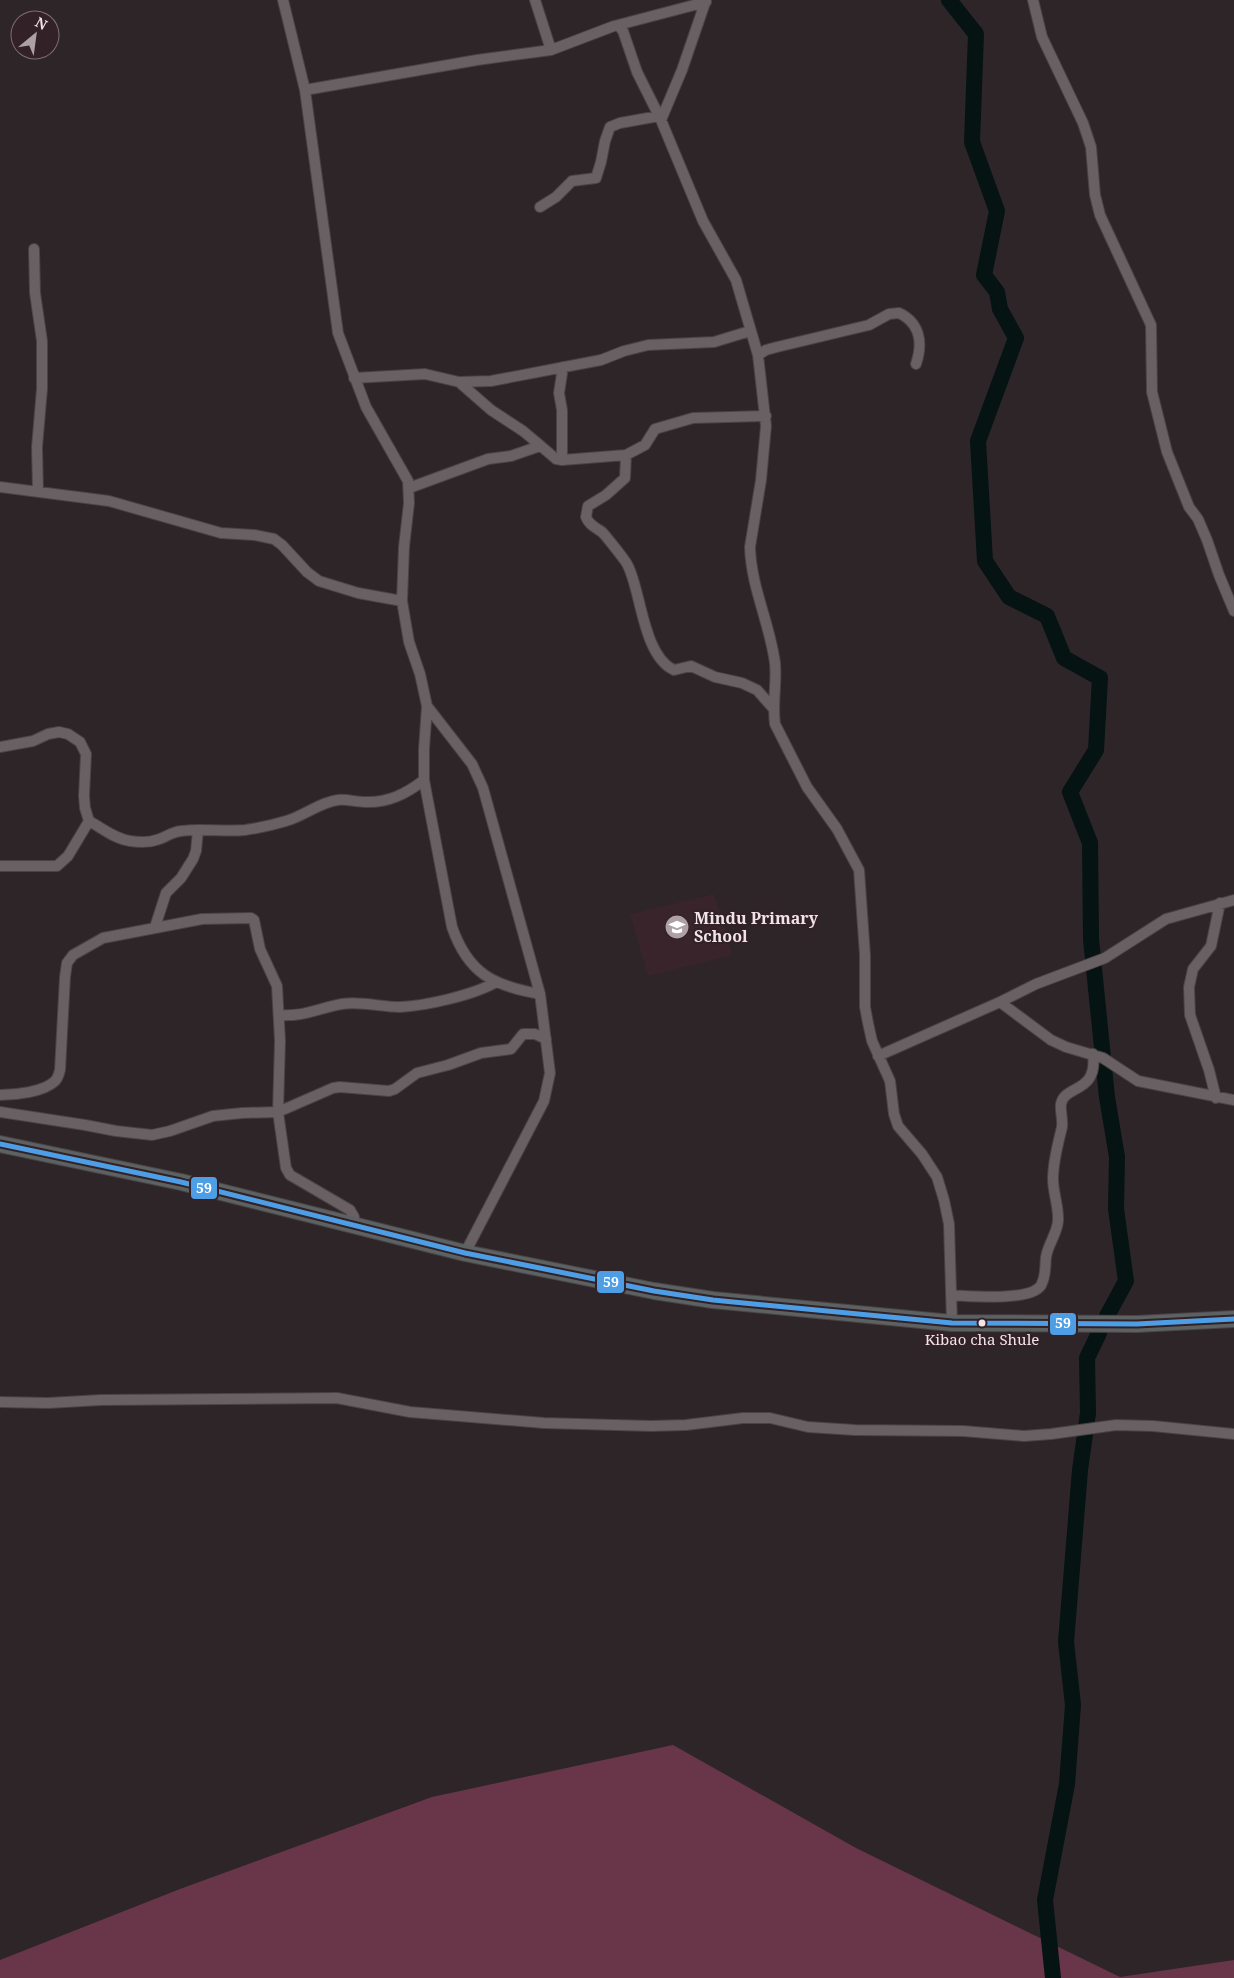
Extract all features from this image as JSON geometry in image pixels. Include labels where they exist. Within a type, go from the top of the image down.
[{"type":"highway","points":[[0,1144],[181,1182],[465,1253],[644,1289],[713,1300],[952,1323],[1137,1324],[1234,1319]]},
{"type":"street","points":[[283,0],[305,90],[338,333],[366,407],[392,456],[406,477],[409,488],[402,601],[409,642],[420,674],[427,706],[424,780],[452,927],[458,945],[484,976],[496,982],[540,994]]},
{"type":"street","points":[[535,0],[551,50]]},
{"type":"street","points":[[1033,0],[1042,37],[1083,123],[1091,147],[1095,195],[1100,215],[1151,325],[1152,392],[1167,452],[1189,508],[1198,519],[1207,540],[1234,611]]},
{"type":"street","points":[[305,90],[551,50],[618,25],[706,1]]},
{"type":"street","points":[[660,118],[682,70],[706,1]]},
{"type":"street","points":[[618,25],[624,31],[637,72],[660,118],[703,222],[736,280],[758,355],[766,416],[761,480],[750,547],[754,582],[775,662],[776,685],[773,708],[775,724],[807,787],[836,829],[859,870],[865,955],[865,1008],[872,1041],[890,1081],[894,1114],[898,1126],[922,1154],[937,1177],[944,1200],[949,1224],[952,1323]]},
{"type":"street","points":[[540,207],[556,197],[572,181],[596,178],[610,128],[620,123],[660,118]]},
{"type":"street","points":[[34,249],[35,293],[42,341],[42,389],[37,446],[38,492]]},
{"type":"street","points":[[758,355],[766,350],[777,347],[869,326],[890,314],[899,313],[913,322],[918,330],[920,352],[916,364]]},
{"type":"street","points":[[354,378],[425,374],[459,382],[491,381],[601,360],[624,351],[648,345],[714,342],[750,331]]},
{"type":"street","points":[[562,460],[562,410],[559,393],[563,366]]},
{"type":"street","points":[[459,382],[491,410],[523,431],[556,459],[562,460],[592,456],[626,455],[646,446],[652,432],[659,427],[692,418],[766,416]]},
{"type":"street","points":[[409,488],[488,459],[509,457],[541,446]]},
{"type":"street","points":[[626,455],[625,478],[606,495],[588,506],[586,517],[589,523],[602,533],[628,564],[647,632],[659,656],[674,670],[688,666],[715,677],[752,687],[760,692],[773,708]]},
{"type":"street","points":[[0,487],[109,501],[221,533],[254,535],[274,539],[307,572],[319,580],[358,593],[402,601]]},
{"type":"street","points":[[427,706],[472,764],[479,776],[500,844],[540,994],[550,1073],[544,1100],[465,1253]]},
{"type":"street","points":[[0,747],[33,741],[48,734],[58,732],[68,734],[80,742],[86,754],[84,796],[89,821],[127,841],[139,842],[158,840],[173,832],[244,830],[276,824],[296,818],[322,805],[340,799],[366,802],[387,800],[404,794],[424,780]]},
{"type":"street","points":[[0,866],[57,866],[68,856],[89,821]]},
{"type":"street","points":[[155,927],[166,893],[190,865],[196,851],[198,830]]},
{"type":"street","points":[[878,1056],[1036,984],[1105,958],[1162,921],[1179,914],[1234,900]]},
{"type":"street","points":[[1216,1098],[1210,1070],[1190,1015],[1189,986],[1193,969],[1211,946],[1220,903]]},
{"type":"street","points":[[0,1095],[34,1091],[54,1083],[57,1078],[60,1070],[65,976],[67,963],[73,955],[103,938],[155,927],[202,919],[251,918],[254,920],[260,949],[277,986],[280,1040],[278,1112],[287,1172],[350,1210],[354,1217],[354,1224]]},
{"type":"street","points":[[279,1015],[294,1016],[343,1004],[362,1003],[400,1007],[419,1005],[484,988],[496,982]]},
{"type":"street","points":[[1000,1002],[1051,1040],[1066,1047],[1093,1054],[1142,1082],[1234,1100]]},
{"type":"street","points":[[0,1112],[152,1135],[214,1116],[278,1112],[333,1088],[383,1091],[395,1089],[417,1073],[448,1065],[481,1053],[511,1049],[523,1034],[535,1034],[546,1039]]},
{"type":"street","points":[[951,1295],[1002,1296],[1025,1294],[1033,1292],[1042,1284],[1046,1256],[1056,1231],[1058,1218],[1053,1179],[1056,1150],[1062,1127],[1061,1104],[1067,1095],[1092,1077],[1095,1066],[1093,1054]]},
{"type":"street","points":[[0,1402],[48,1403],[101,1400],[337,1398],[410,1412],[553,1424],[652,1426],[743,1418],[770,1418],[808,1427],[855,1430],[963,1431],[1024,1436],[1126,1425],[1234,1434]]},
{"type":"shaded area","points":[[714,894],[732,955],[648,976],[630,914]]},
{"type":"shaded area","points":[[673,1745],[856,1848],[1120,1977],[1234,1960],[1234,1978],[0,1978],[0,1960],[180,1889],[432,1797]]},
{"type":"waterway","points":[[949,0],[976,34],[972,142],[997,211],[984,275],[997,292],[1000,309],[1016,338],[978,441],[985,561],[1009,597],[1047,616],[1064,658],[1100,678],[1096,750],[1070,792],[1090,843],[1091,939],[1107,1097],[1117,1157],[1116,1209],[1126,1281],[1107,1316]]},
{"type":"waterway","points":[[1053,1978],[1045,1900],[1067,1784],[1073,1705],[1066,1642],[1080,1470],[1088,1413],[1087,1358],[1099,1333]]},
{"type":"transit line","name":"59","points":[[0,1144],[181,1182],[465,1253],[654,1291],[713,1300],[952,1323],[1137,1324],[1234,1319]]},
{"type":"place","name":"Mindu Primary School","points":[[677,927]]},
{"type":"place","name":"Kibao cha Shule","points":[[982,1323]]}]
